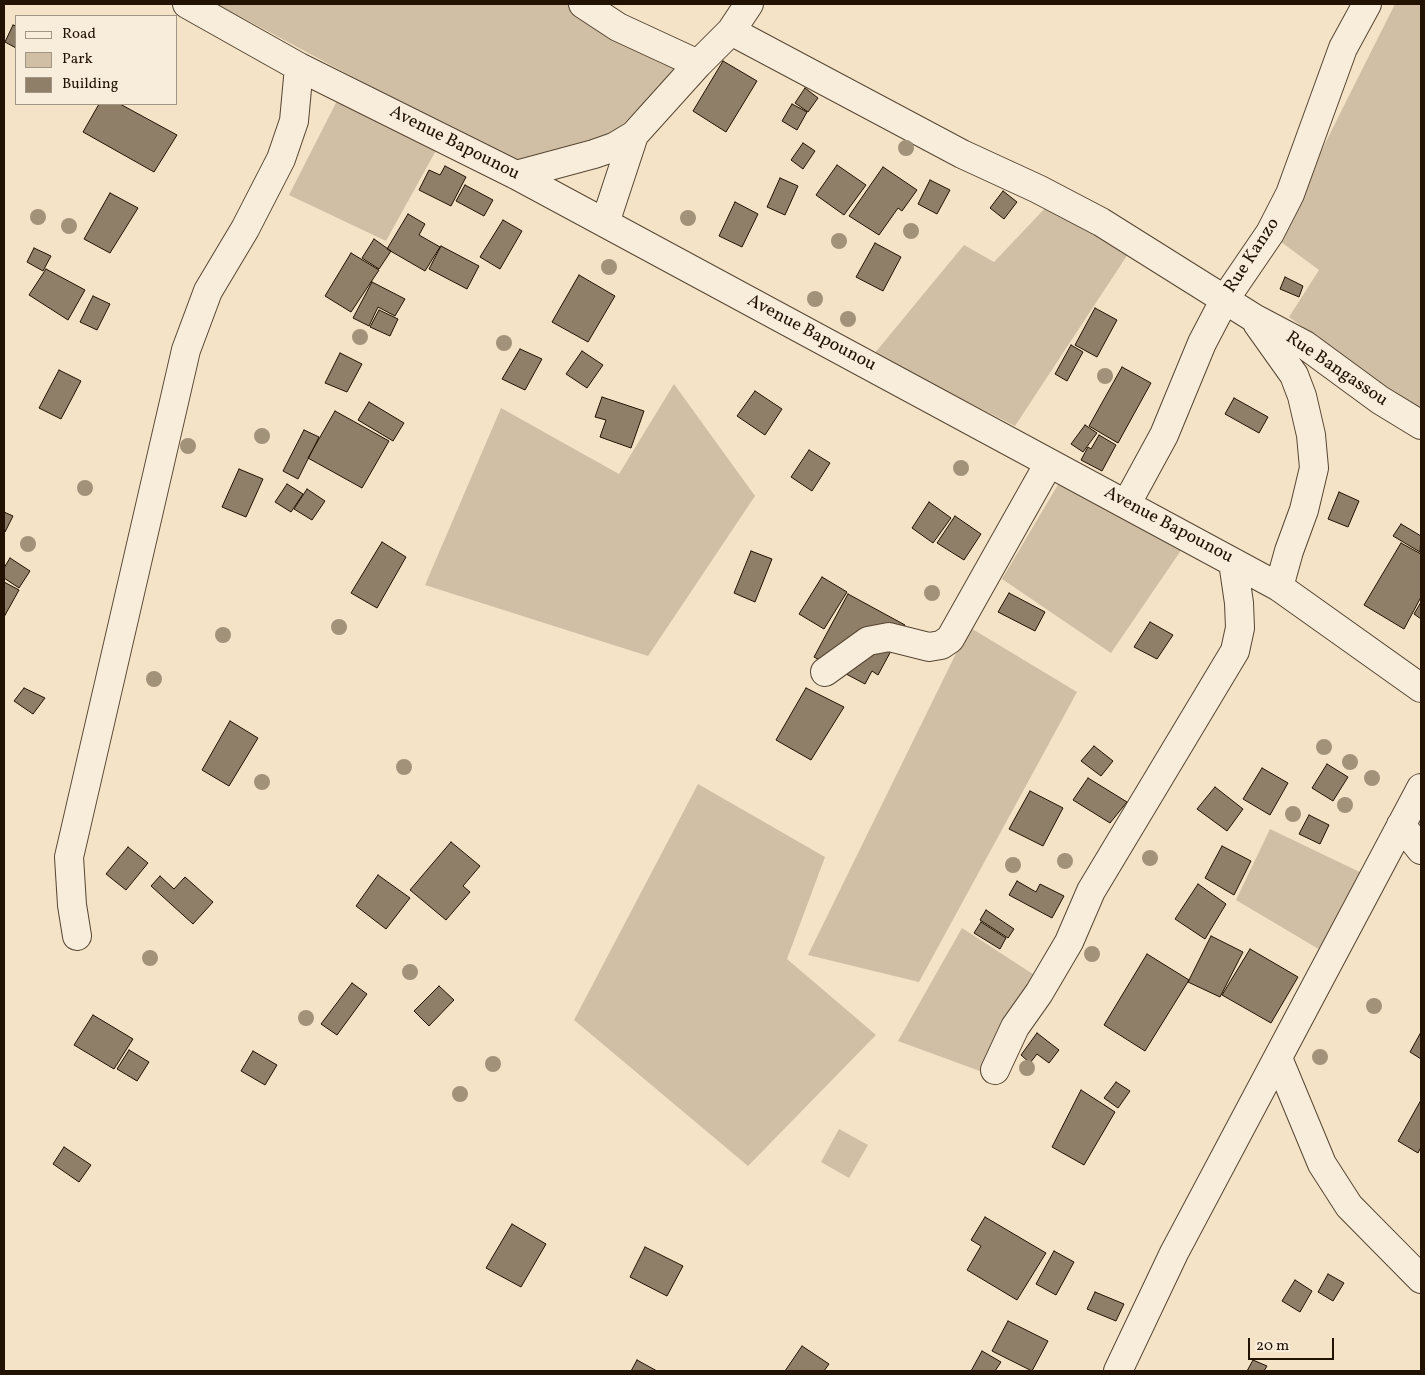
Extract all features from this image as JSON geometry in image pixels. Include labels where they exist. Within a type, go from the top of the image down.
[{"type":"street","name":"Avenue Bapounou","points":[[187,4],[299,66],[516,175],[1279,587],[1421,688]]},
{"type":"street","points":[[583,4],[618,27],[698,64]]},
{"type":"street","points":[[516,175],[594,154],[614,147],[634,135],[698,64],[731,31],[749,4]]},
{"type":"street","name":"Rue Kanzo","points":[[1126,503],[1164,435],[1202,343],[1225,299],[1270,233],[1290,194],[1343,48],[1367,4]]},
{"type":"street","name":"Rue Bangassou","points":[[731,31],[962,154],[1038,189],[1101,222],[1254,318],[1305,345],[1380,400],[1421,425]]},
{"type":"street","points":[[77,936],[68,857],[186,350],[208,291],[245,229],[281,159],[294,121],[299,66]]},
{"type":"street","points":[[605,223],[634,135]]},
{"type":"street","points":[[1254,318],[1294,375],[1302,396],[1311,435],[1314,468],[1304,510],[1289,551],[1279,587]]},
{"type":"street","points":[[825,672],[868,641],[889,637],[930,647],[941,645],[950,639],[1049,463]]},
{"type":"street","points":[[995,1070],[1015,1027],[1039,993],[1069,942],[1091,891],[1235,652],[1240,628],[1239,604],[1233,562]]},
{"type":"street","points":[[1118,1371],[1174,1253],[1421,788]]},
{"type":"street","points":[[1401,825],[1421,850]]},
{"type":"street","points":[[1278,1058],[1322,1164],[1344,1200],[1421,1279]]},
{"type":"green space","points":[[217,4],[569,4],[680,67],[606,141],[517,165]]},
{"type":"green space","points":[[1395,4],[1421,4],[1421,412],[1289,317],[1319,270],[1277,239]]},
{"type":"green space","points":[[341,93],[439,145],[386,241],[289,195]]},
{"type":"green space","points":[[1049,204],[1130,251],[1015,426],[874,354],[964,245],[994,262]]},
{"type":"green space","points":[[674,384],[755,496],[648,656],[425,585],[501,408],[619,474]]},
{"type":"green space","points":[[1059,483],[1186,543],[1111,653],[1002,579]]},
{"type":"green space","points":[[969,627],[1077,692],[919,982],[808,955]]},
{"type":"green space","points":[[698,784],[825,857],[787,959],[876,1035],[748,1166],[574,1020]]},
{"type":"green space","points":[[1270,829],[1368,876],[1327,954],[1236,900]]},
{"type":"green space","points":[[962,928],[1042,980],[988,1074],[898,1041]]},
{"type":"green space","points":[[839,1129],[868,1145],[849,1178],[821,1162]]},
{"type":"building","points":[[13,25],[15,26],[15,47],[5,42]]},
{"type":"building","points":[[723,61],[757,81],[726,132],[693,111]]},
{"type":"building","points":[[805,88],[818,98],[808,112],[795,103]]},
{"type":"building","points":[[792,104],[807,112],[797,130],[782,121]]},
{"type":"building","points":[[98,105],[122,105],[177,135],[154,172],[83,132]]},
{"type":"building","points":[[803,143],[815,151],[803,169],[791,160]]},
{"type":"building","points":[[837,165],[866,185],[844,215],[816,195]]},
{"type":"building","points":[[445,166],[466,177],[451,206],[419,190],[429,170],[440,175]]},
{"type":"building","points":[[883,167],[917,190],[902,211],[898,208],[879,235],[849,216]]},
{"type":"building","points":[[780,178],[798,186],[785,215],[767,207]]},
{"type":"building","points":[[930,180],[950,190],[937,214],[918,204]]},
{"type":"building","points":[[465,185],[493,200],[484,216],[456,201]]},
{"type":"building","points":[[1003,191],[1017,202],[1004,219],[990,208]]},
{"type":"building","points":[[110,193],[138,208],[110,253],[84,239]]},
{"type":"building","points":[[735,202],[758,214],[742,247],[719,236]]},
{"type":"building","points":[[408,214],[425,224],[419,235],[440,247],[425,271],[387,249]]},
{"type":"building","points":[[503,220],[522,231],[500,269],[480,257]]},
{"type":"building","points":[[374,239],[391,251],[379,269],[362,258]]},
{"type":"building","points":[[875,243],[901,257],[883,291],[856,277]]},
{"type":"building","points":[[441,246],[479,266],[467,289],[429,269]]},
{"type":"building","points":[[34,248],[51,256],[43,271],[27,262]]},
{"type":"building","points":[[351,253],[379,270],[351,312],[325,296]]},
{"type":"building","points":[[46,269],[85,290],[68,320],[29,295]]},
{"type":"building","points":[[579,275],[615,296],[588,342],[552,322]]},
{"type":"building","points":[[1285,277],[1303,286],[1299,297],[1280,289]]},
{"type":"building","points":[[372,282],[405,299],[395,316],[378,307],[369,326],[353,318]]},
{"type":"building","points":[[93,296],[110,304],[97,330],[80,322]]},
{"type":"building","points":[[1095,308],[1117,320],[1097,357],[1075,345]]},
{"type":"building","points":[[379,310],[398,319],[390,336],[370,327]]},
{"type":"building","points":[[1071,345],[1083,352],[1067,381],[1055,374]]},
{"type":"building","points":[[520,349],[542,359],[525,390],[502,379]]},
{"type":"building","points":[[582,351],[603,365],[587,388],[566,374]]},
{"type":"building","points":[[340,353],[362,364],[347,392],[325,383]]},
{"type":"building","points":[[1122,367],[1151,383],[1118,443],[1089,426]]},
{"type":"building","points":[[59,370],[81,381],[61,419],[39,408]]},
{"type":"building","points":[[755,391],[782,409],[765,435],[737,416]]},
{"type":"building","points":[[602,397],[644,411],[631,448],[600,437],[606,420],[595,417]]},
{"type":"building","points":[[1234,398],[1268,417],[1259,433],[1225,414]]},
{"type":"building","points":[[369,402],[404,423],[393,441],[358,420]]},
{"type":"building","points":[[335,411],[389,441],[362,488],[308,458]]},
{"type":"building","points":[[1085,425],[1097,433],[1083,452],[1071,444]]},
{"type":"building","points":[[304,430],[319,437],[298,479],[283,471]]},
{"type":"building","points":[[1099,435],[1116,445],[1102,471],[1081,460],[1088,447],[1091,449]]},
{"type":"building","points":[[809,450],[830,463],[812,491],[791,477]]},
{"type":"building","points":[[239,469],[263,479],[246,517],[222,507]]},
{"type":"building","points":[[287,484],[303,494],[291,512],[275,502]]},
{"type":"building","points":[[307,489],[325,501],[312,520],[294,509]]},
{"type":"building","points":[[1339,492],[1359,501],[1348,527],[1328,519]]},
{"type":"building","points":[[929,502],[951,518],[933,543],[912,528]]},
{"type":"building","points":[[4,512],[13,516],[5,532],[4,532]]},
{"type":"building","points":[[955,516],[981,534],[964,560],[937,543]]},
{"type":"building","points":[[1401,524],[1421,536],[1420,552],[1393,536]]},
{"type":"building","points":[[382,542],[406,557],[377,608],[351,593]]},
{"type":"building","points":[[1401,543],[1421,554],[1421,597],[1404,629],[1364,605]]},
{"type":"building","points":[[751,551],[772,559],[755,602],[734,593]]},
{"type":"building","points":[[10,558],[30,571],[19,588],[4,578],[4,568]]},
{"type":"building","points":[[822,577],[847,592],[824,629],[799,614]]},
{"type":"building","points":[[4,582],[19,590],[4,617]]},
{"type":"building","points":[[1009,593],[1045,612],[1035,631],[998,612]]},
{"type":"building","points":[[848,594],[905,625],[878,675],[872,671],[865,684],[814,657]]},
{"type":"building","points":[[1421,602],[1421,619],[1414,614]]},
{"type":"building","points":[[1150,622],[1173,635],[1157,659],[1134,647]]},
{"type":"building","points":[[24,688],[45,698],[33,714],[14,701]]},
{"type":"building","points":[[806,688],[844,707],[811,760],[776,740]]},
{"type":"building","points":[[230,721],[258,738],[229,786],[202,770]]},
{"type":"building","points":[[1094,746],[1113,761],[1101,776],[1081,761]]},
{"type":"building","points":[[1327,764],[1348,777],[1333,801],[1312,788]]},
{"type":"building","points":[[1262,768],[1288,783],[1270,815],[1243,799]]},
{"type":"building","points":[[1088,778],[1127,802],[1110,823],[1073,800]]},
{"type":"building","points":[[1215,787],[1243,809],[1227,831],[1197,809]]},
{"type":"building","points":[[1030,791],[1063,808],[1043,846],[1009,829]]},
{"type":"building","points":[[1309,815],[1329,825],[1320,844],[1299,834]]},
{"type":"building","points":[[451,842],[480,866],[463,886],[470,892],[446,920],[410,890]]},
{"type":"building","points":[[1222,846],[1251,861],[1234,895],[1205,878]]},
{"type":"building","points":[[128,847],[148,863],[126,890],[106,874]]},
{"type":"building","points":[[378,875],[410,898],[386,929],[356,906]]},
{"type":"building","points":[[160,876],[174,889],[185,877],[213,902],[193,924],[151,886]]},
{"type":"building","points":[[1017,881],[1036,892],[1040,884],[1064,896],[1052,918],[1009,895]]},
{"type":"building","points":[[1198,884],[1226,904],[1205,939],[1175,919]]},
{"type":"building","points":[[986,910],[1014,929],[1008,938],[980,920]]},
{"type":"building","points":[[981,922],[1006,938],[1000,949],[974,933]]},
{"type":"building","points":[[1211,936],[1243,952],[1220,997],[1188,982]]},
{"type":"building","points":[[1250,949],[1298,977],[1271,1023],[1222,995]]},
{"type":"building","points":[[1147,954],[1189,980],[1145,1051],[1104,1025]]},
{"type":"building","points":[[352,983],[367,994],[337,1035],[321,1024]]},
{"type":"building","points":[[439,986],[454,1000],[429,1026],[414,1011]]},
{"type":"building","points":[[93,1015],[133,1039],[114,1069],[74,1045]]},
{"type":"building","points":[[1421,1032],[1421,1059],[1410,1052]]},
{"type":"building","points":[[1037,1033],[1059,1050],[1049,1063],[1037,1054],[1030,1063],[1021,1055]]},
{"type":"building","points":[[129,1050],[149,1062],[137,1081],[117,1069]]},
{"type":"building","points":[[253,1051],[277,1065],[265,1085],[241,1071]]},
{"type":"building","points":[[1116,1082],[1130,1091],[1118,1108],[1104,1098]]},
{"type":"building","points":[[1081,1090],[1115,1112],[1084,1165],[1052,1147]]},
{"type":"building","points":[[1421,1100],[1421,1147],[1418,1153],[1398,1141]]},
{"type":"building","points":[[64,1147],[91,1165],[79,1182],[53,1164]]},
{"type":"building","points":[[985,1217],[1046,1253],[1017,1300],[967,1270],[981,1246],[971,1240]]},
{"type":"building","points":[[512,1224],[546,1244],[521,1287],[486,1268]]},
{"type":"building","points":[[645,1247],[683,1266],[667,1296],[630,1277]]},
{"type":"building","points":[[1054,1251],[1074,1262],[1056,1295],[1036,1284]]},
{"type":"building","points":[[1328,1274],[1344,1283],[1333,1301],[1318,1292]]},
{"type":"building","points":[[1295,1280],[1312,1291],[1300,1312],[1282,1301]]},
{"type":"building","points":[[1095,1292],[1124,1304],[1116,1321],[1087,1309]]},
{"type":"building","points":[[1008,1321],[1048,1341],[1032,1371],[992,1351]]},
{"type":"building","points":[[802,1346],[829,1364],[824,1371],[785,1371]]},
{"type":"building","points":[[982,1351],[1001,1362],[995,1371],[971,1371]]},
{"type":"building","points":[[637,1360],[657,1371],[631,1371]]},
{"type":"building","points":[[1253,1360],[1267,1366],[1264,1371],[1247,1371]]}]
